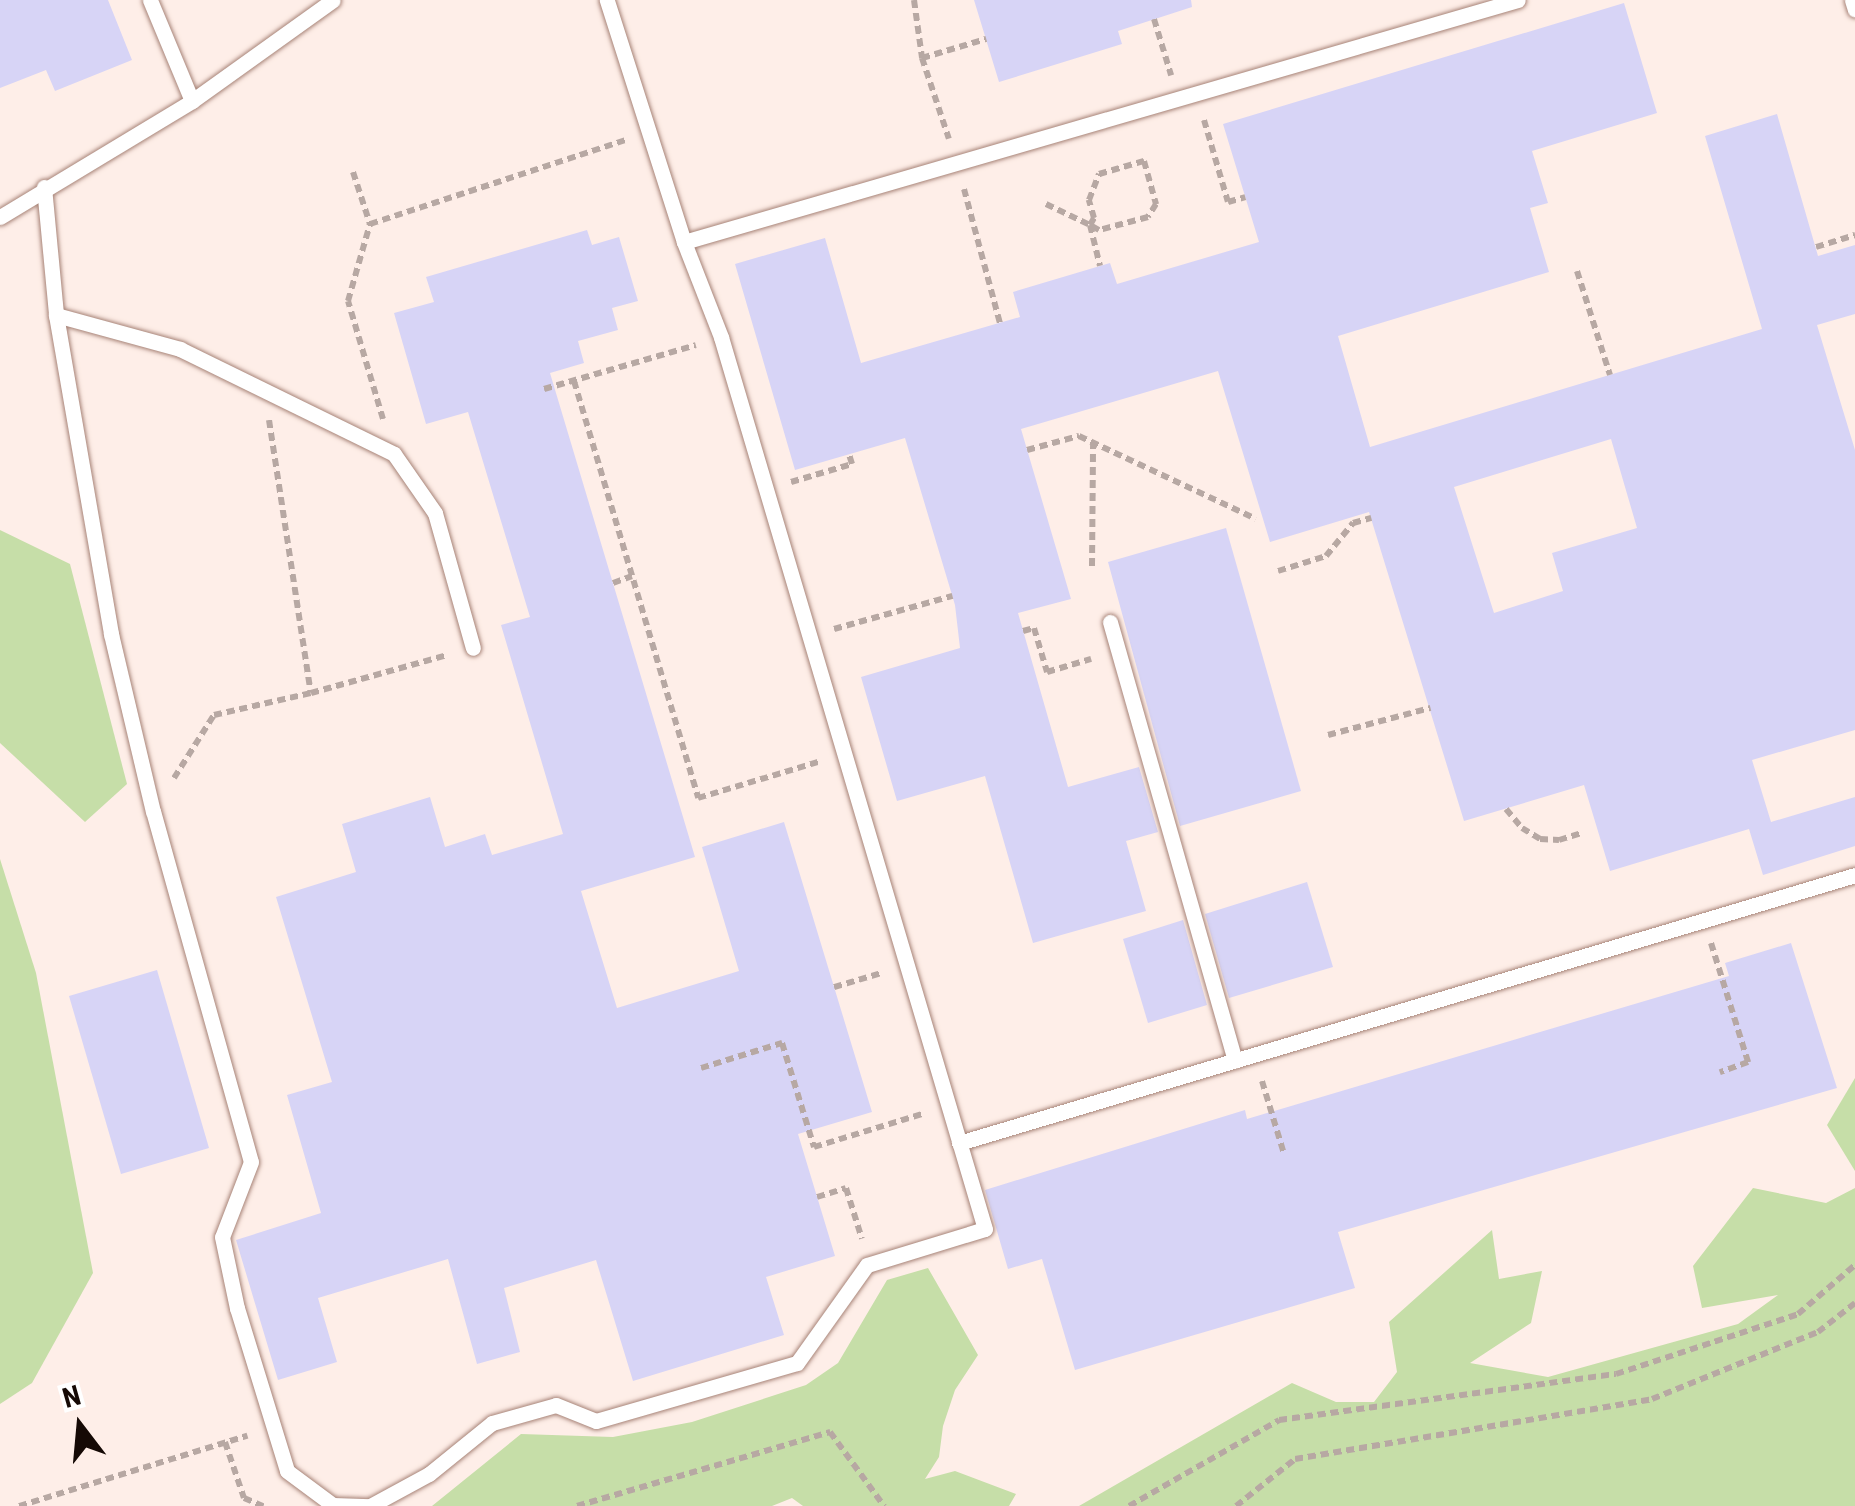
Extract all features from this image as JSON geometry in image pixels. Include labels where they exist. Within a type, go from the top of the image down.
[{"type":"lane","points":[[150,0],[192,101]]},
{"type":"lane","points":[[0,217],[192,101],[333,0]]},
{"type":"lane","points":[[44,187],[56,316],[111,634],[152,811],[250,1162],[222,1236],[271,1428],[287,1471],[333,1505],[370,1506],[429,1474],[492,1423],[556,1405],[596,1421],[797,1363],[869,1264],[985,1230],[721,337],[684,242],[606,0]]},
{"type":"lane","points":[[684,242],[1518,0]]},
{"type":"lane","points":[[1852,0],[1855,10]]},
{"type":"lane","points":[[56,316],[180,349],[394,454],[435,513],[472,648]]},
{"type":"lane","points":[[1110,622],[1235,1060]]},
{"type":"lane","points":[[959,1142],[1855,875]]},
{"type":"path","points":[[1154,19],[1179,100]]},
{"type":"path","points":[[922,58],[986,38]]},
{"type":"path","points":[[1197,95],[1228,202],[1245,198]]},
{"type":"path","points":[[370,224],[650,132]]},
{"type":"path","points":[[1046,204],[1090,225],[1100,230],[1148,217],[1156,204],[1144,161],[1098,174],[1089,200],[1094,218],[1090,225],[1100,266]]},
{"type":"path","points":[[354,172],[370,224],[348,301],[394,454]]},
{"type":"path","points":[[1816,247],[1855,235]]},
{"type":"path","points":[[1578,271],[1610,375]]},
{"type":"path","points":[[544,390],[721,337]]},
{"type":"path","points":[[574,381],[698,798],[844,754]]},
{"type":"path","points":[[264,388],[310,693]]},
{"type":"path","points":[[1027,450],[1079,436],[1256,520]]},
{"type":"path","points":[[1092,566],[1093,443]]},
{"type":"path","points":[[766,489],[852,464],[849,454]]},
{"type":"path","points":[[1278,571],[1326,556],[1353,523],[1371,518]]},
{"type":"path","points":[[613,583],[632,576]]},
{"type":"path","points":[[809,636],[952,596]]},
{"type":"path","points":[[1023,631],[1034,628],[1047,672],[1118,651]]},
{"type":"path","points":[[152,811],[214,715],[472,648]]},
{"type":"path","points":[[1328,735],[1430,708]]},
{"type":"path","points":[[1506,809],[1522,828],[1540,840],[1559,840],[1582,833]]},
{"type":"path","points":[[1704,921],[1748,1062],[1720,1072]]},
{"type":"path","points":[[834,987],[907,966]]},
{"type":"path","points":[[701,1068],[782,1043],[814,1147],[948,1106]]},
{"type":"path","points":[[1255,1056],[1284,1154]]},
{"type":"path","points":[[817,1198],[846,1188],[869,1264]]},
{"type":"path","points":[[1130,1506],[1279,1420],[1616,1374],[1798,1314],[1855,1264]]},
{"type":"path","points":[[1236,1506],[1296,1459],[1652,1399],[1818,1332],[1855,1303]]},
{"type":"path","points":[[19,1506],[271,1428]]},
{"type":"path","points":[[577,1506],[830,1432],[884,1506]]},
{"type":"path","points":[[224,1442],[244,1498],[263,1506]]},
{"type":"green space","points":[[0,530],[70,564],[127,784],[85,822],[0,743]]},
{"type":"green space","points":[[0,859],[36,973],[93,1273],[32,1383],[0,1404]]},
{"type":"green space","points":[[1855,1078],[1855,1171],[1827,1125]]},
{"type":"green space","points":[[1753,1188],[1826,1203],[1855,1188],[1855,1506],[1079,1506],[1292,1383],[1336,1402],[1374,1402],[1397,1372],[1389,1322],[1492,1230],[1499,1279],[1542,1271],[1531,1323],[1470,1363],[1548,1377],[1738,1324],[1778,1295],[1702,1308],[1693,1266]]},
{"type":"green space","points":[[928,1268],[978,1355],[955,1390],[943,1426],[939,1457],[925,1479],[955,1471],[1016,1494],[1009,1506],[803,1506],[792,1498],[772,1506],[432,1506],[521,1434],[613,1437],[692,1422],[806,1385],[838,1363],[887,1280]]},
{"type":"building","points":[[0,0],[108,0],[132,60],[55,91],[46,70],[0,88]]},
{"type":"building","points":[[974,0],[1191,0],[1192,7],[1118,31],[1122,44],[999,82]]},
{"type":"building","points":[[1624,3],[1657,113],[1532,151],[1548,203],[1530,208],[1549,272],[1338,336],[1370,447],[1762,329],[1705,136],[1777,114],[1818,256],[1855,245],[1855,314],[1817,325],[1855,450],[1855,730],[1752,760],[1771,822],[1855,797],[1855,846],[1763,875],[1749,829],[1610,871],[1584,785],[1464,821],[1369,512],[1270,542],[1218,371],[1021,429],[1071,599],[1018,613],[1068,787],[1139,767],[1158,832],[1126,841],[1146,911],[1033,943],[985,776],[897,801],[861,677],[960,648],[955,605],[905,438],[795,470],[735,264],[825,238],[861,363],[1020,317],[1013,292],[1110,263],[1117,284],[1259,242],[1223,124]],"holes":[[[1611,439],[1637,528],[1552,553],[1563,591],[1494,613],[1454,487]]]},
{"type":"building","points":[[587,230],[592,245],[619,237],[638,301],[612,308],[618,330],[578,341],[584,363],[550,373],[695,857],[581,891],[617,1008],[739,971],[702,847],[784,822],[872,1112],[798,1134],[835,1256],[766,1277],[784,1335],[633,1381],[596,1260],[504,1288],[520,1352],[477,1364],[448,1259],[318,1298],[337,1362],[278,1380],[236,1240],[321,1213],[287,1095],[332,1082],[276,897],[356,872],[342,824],[430,797],[445,847],[485,834],[492,855],[563,834],[501,625],[530,617],[468,412],[426,424],[394,313],[434,302],[426,277]]},
{"type":"building","points":[[1226,528],[1301,791],[1180,826],[1108,562]]},
{"type":"building","points":[[1307,882],[1333,967],[1229,998],[1205,914]]},
{"type":"building","points":[[1183,920],[1207,1005],[1148,1023],[1123,939]]},
{"type":"building","points":[[1791,943],[1837,1088],[1338,1232],[1355,1288],[1075,1370],[1042,1259],[1008,1269],[985,1190],[1245,1110],[1247,1119],[1729,976],[1725,963]]},
{"type":"building","points":[[157,970],[209,1148],[121,1174],[69,996]]}]
